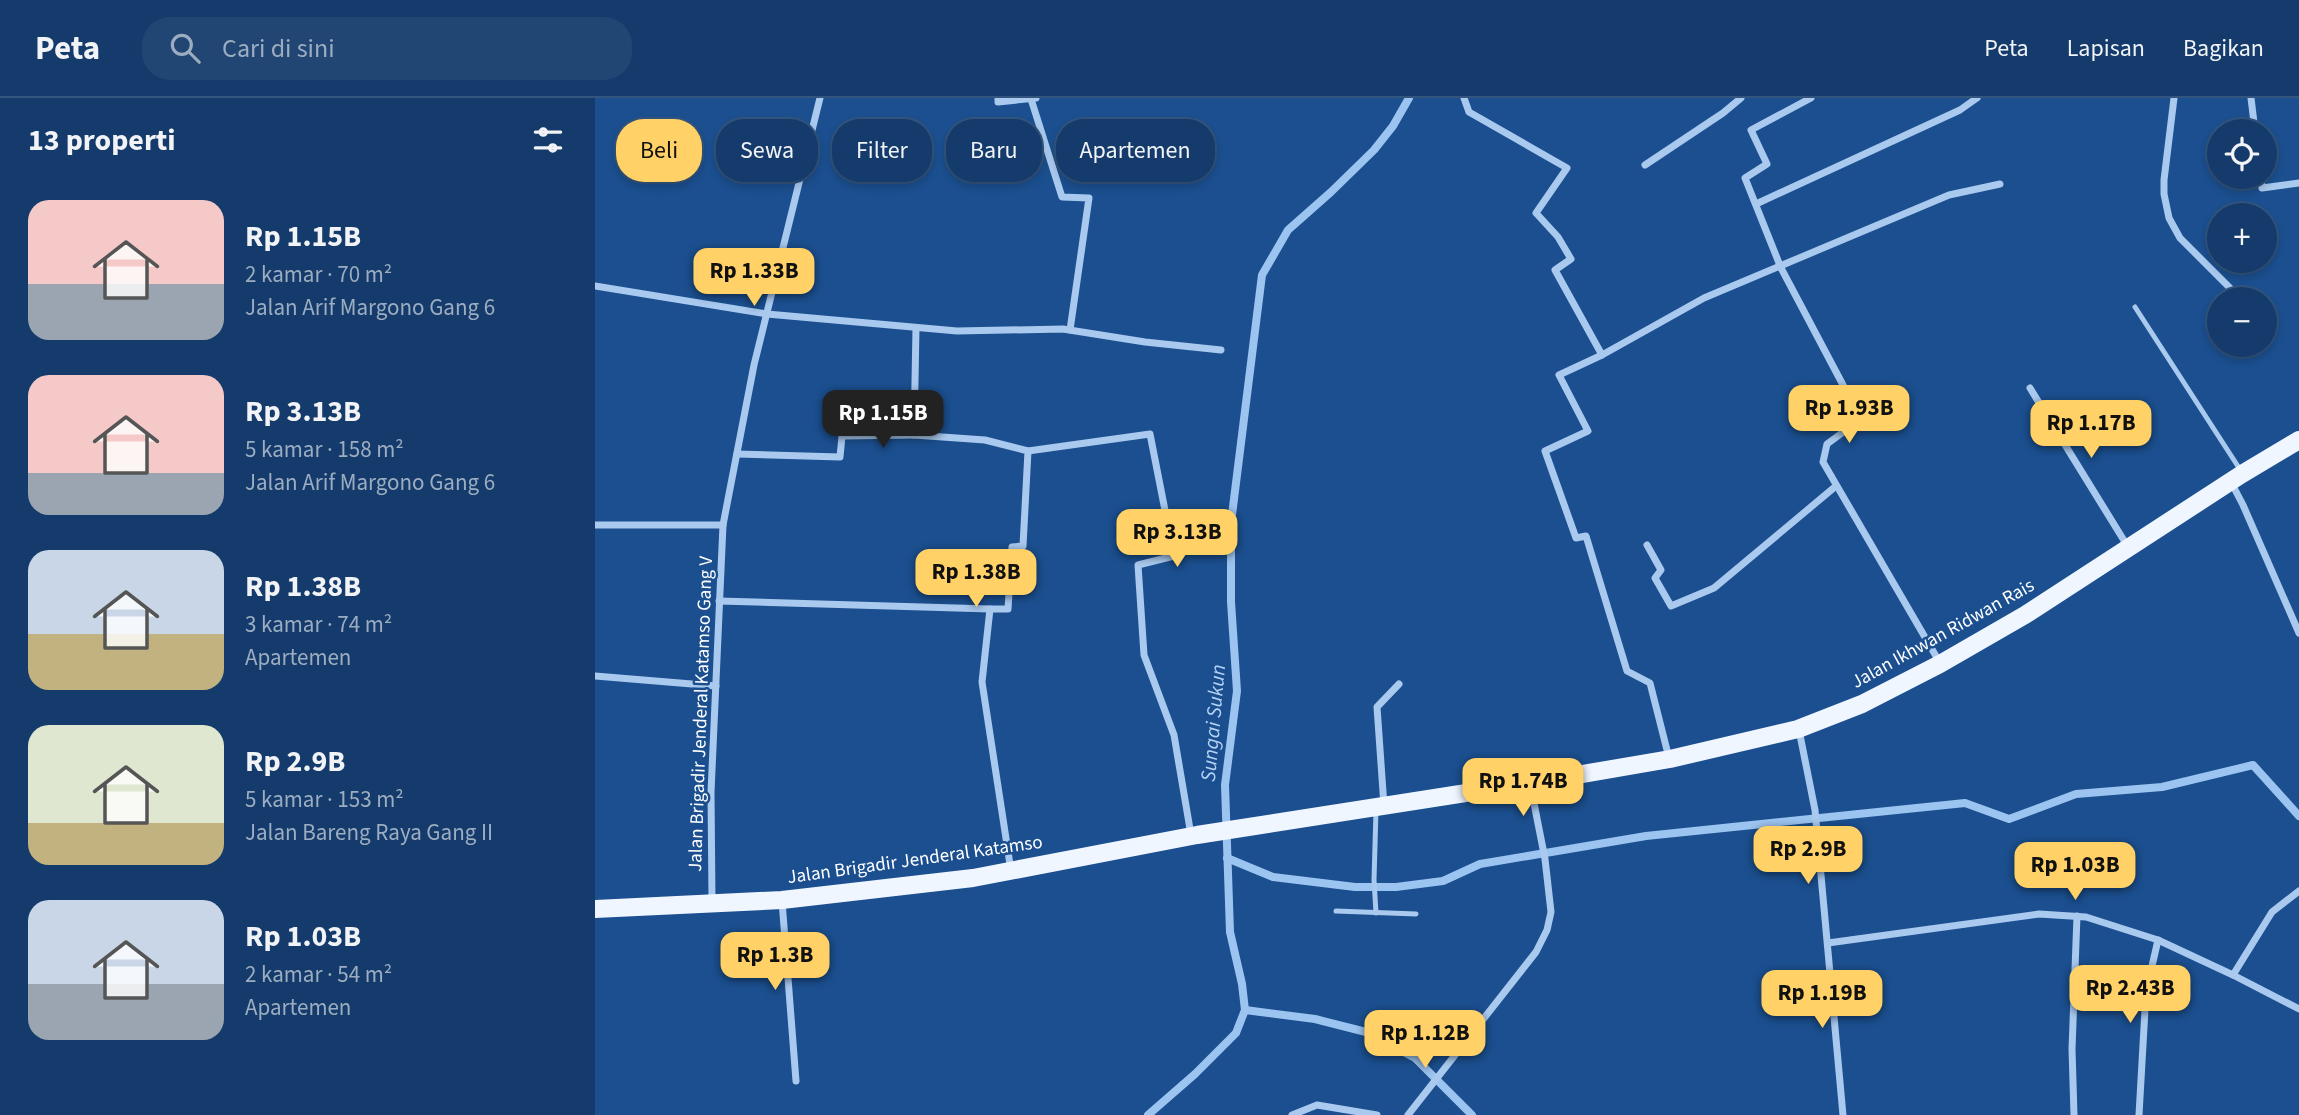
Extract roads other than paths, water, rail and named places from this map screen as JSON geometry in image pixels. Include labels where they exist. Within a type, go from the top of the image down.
[{"type":"main road","name":"Jalan Ikhwan Ridwan Rais","points":[[1194,835],[1670,759],[1798,729],[1852,708],[1940,664],[2025,615],[2299,440]]},
{"type":"main road","name":"Jalan Brigadir Jenderal Katamso","points":[[595,909],[782,900],[891,889],[1010,871],[1194,835]]},
{"type":"street","name":"Jalan Brigadir Jenderal Katamso Gang V","points":[[712,904],[711,792],[723,525],[767,314],[820,98]]},
{"type":"street","points":[[998,98],[998,102],[1034,98],[1062,197],[1089,198],[1070,330]]},
{"type":"street","points":[[1464,98],[1469,112],[1567,168],[1536,213],[1558,237],[1571,259],[1555,270],[1602,355]]},
{"type":"street","points":[[1645,166],[1741,98]]},
{"type":"street","points":[[1811,98],[1751,130],[1767,164],[1745,178],[1781,268],[1861,419],[1827,444],[1823,462],[1940,664]]},
{"type":"street","points":[[1756,204],[1960,110],[1977,98]]},
{"type":"street","points":[[2174,98],[2164,187],[2169,218],[2180,238],[2229,287]]},
{"type":"street","points":[[2251,98],[2254,119]]},
{"type":"street","points":[[2277,186],[2299,183]]},
{"type":"street","points":[[1670,759],[1650,683],[1627,671],[1586,536],[1576,538],[1545,451],[1588,431],[1559,375],[1602,355],[1704,298],[1781,268],[1949,195],[2000,184]]},
{"type":"street","points":[[595,286],[767,314],[957,331],[1070,330],[1221,350]]},
{"type":"street","points":[[914,435],[916,328]]},
{"type":"street","points":[[2030,388],[2129,547]]},
{"type":"street","points":[[737,454],[840,457],[842,436],[914,435],[985,440],[1028,451],[1150,434],[1174,556],[1138,565],[1144,655],[1174,734],[1194,835]]},
{"type":"street","points":[[719,601],[1008,609],[1012,547],[1024,546],[1028,451]]},
{"type":"street","points":[[2236,478],[2243,505],[2299,633]]},
{"type":"street","points":[[1647,545],[1661,570],[1655,578],[1671,606],[1714,588],[1836,486]]},
{"type":"street","points":[[595,525],[723,525]]},
{"type":"street","points":[[990,609],[982,682],[1010,871]]},
{"type":"street","points":[[595,676],[716,686]]},
{"type":"street","points":[[1377,807],[1377,706],[1399,684]]},
{"type":"street","points":[[1798,729],[1815,810],[1843,1115]]},
{"type":"street","points":[[1408,1115],[1536,953],[1547,930],[1551,912],[1545,859],[1530,783]]},
{"type":"street","points":[[2233,975],[2272,912],[2299,891]]},
{"type":"street","points":[[782,900],[796,1081]]},
{"type":"street","points":[[1828,943],[2039,915],[2086,917],[2158,940],[2299,1009]]},
{"type":"street","points":[[2074,1115],[2072,1049],[2077,916]]},
{"type":"street","points":[[2139,1115],[2146,992],[2158,940]]},
{"type":"street","points":[[1292,1115],[1317,1105],[1377,1115]]},
{"type":"lane","points":[[2135,307],[2236,478]]},
{"type":"lane","points":[[1376,913],[1374,880],[1377,807]]},
{"type":"lane","points":[[1336,911],[1416,914]]},
{"type":"waterway","name":"Sungai Sukun","points":[[1148,1115],[1236,1033],[1245,1010],[1230,932],[1225,785],[1237,691],[1231,602],[1231,523],[1262,275],[1288,230],[1374,150],[1393,126],[1409,98]]},
{"type":"waterway","points":[[1227,858],[1273,877],[1355,887],[1396,887],[1443,881],[1480,864],[1646,836],[1965,803],[2009,819],[2076,794],[2162,787],[2253,765],[2299,816]]},
{"type":"waterway","points":[[1245,1010],[1315,1019],[1366,1032],[1415,1058],[1472,1115]]}]
